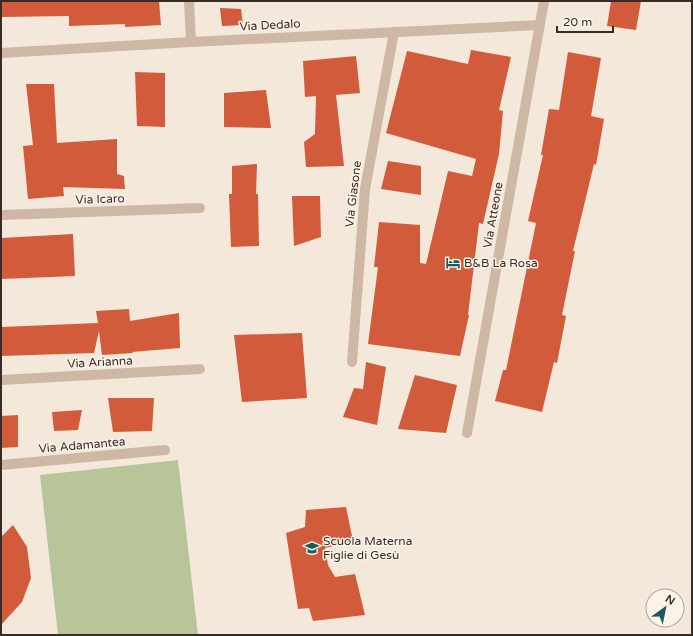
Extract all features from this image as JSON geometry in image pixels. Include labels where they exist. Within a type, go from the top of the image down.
[{"type":"street","points":[[190,1],[191,42]]},
{"type":"street","name":"Via Atteone","points":[[467,433],[544,1]]},
{"type":"street","name":"Via Dedalo","points":[[1,53],[540,25]]},
{"type":"street","name":"Via Giasone","points":[[352,362],[365,189],[394,32]]},
{"type":"street","name":"Via Icaro","points":[[1,215],[200,208]]},
{"type":"street","name":"Via Arianna","points":[[1,380],[200,370]]},
{"type":"street","name":"Via Adamantea","points":[[1,465],[165,450]]},
{"type":"green space","points":[[178,460],[198,635],[58,635],[40,475]]},
{"type":"building","points":[[1,1],[159,1],[161,25],[125,27],[125,24],[69,26],[69,16],[1,17]]},
{"type":"building","points":[[611,1],[641,1],[636,30],[607,26]]},
{"type":"building","points":[[220,8],[241,9],[243,25],[222,26]]},
{"type":"building","points":[[471,50],[511,57],[499,110],[503,111],[499,154],[483,224],[479,223],[469,315],[460,356],[368,344],[378,267],[374,267],[379,222],[420,225],[420,263],[426,264],[448,171],[472,176],[476,159],[386,133],[407,51],[468,64]]},
{"type":"building","points":[[568,52],[601,58],[591,116],[604,119],[596,165],[594,164],[573,251],[575,251],[562,315],[566,316],[557,363],[554,362],[542,412],[495,401],[503,370],[506,370],[536,223],[528,221],[543,155],[541,155],[549,109],[559,110]]},
{"type":"building","points":[[356,56],[360,93],[336,95],[344,166],[306,167],[304,142],[315,134],[316,96],[305,97],[303,61]]},
{"type":"building","points":[[135,72],[165,73],[165,127],[137,126]]},
{"type":"building","points":[[26,84],[54,84],[57,143],[117,139],[117,174],[124,176],[125,189],[63,187],[64,196],[28,199],[23,146],[33,145]]},
{"type":"building","points":[[266,90],[271,128],[224,127],[224,93]]},
{"type":"building","points":[[388,161],[421,166],[421,195],[381,189]]},
{"type":"building","points":[[257,164],[256,194],[258,194],[259,246],[231,247],[229,194],[232,194],[232,166]]},
{"type":"building","points":[[292,196],[320,196],[321,237],[294,246]]},
{"type":"building","points":[[73,234],[75,276],[1,279],[1,238]]},
{"type":"building","points":[[129,309],[130,321],[179,313],[180,348],[102,355],[99,331],[94,353],[1,356],[1,327],[98,323],[96,311]]},
{"type":"building","points":[[302,333],[307,398],[242,402],[234,335]]},
{"type":"building","points":[[366,362],[386,367],[377,425],[343,417],[354,388],[363,389]]},
{"type":"building","points":[[415,375],[457,385],[446,433],[398,429]]},
{"type":"building","points":[[108,398],[154,398],[152,431],[113,432]]},
{"type":"building","points":[[82,410],[78,430],[54,431],[52,412]]},
{"type":"building","points":[[18,415],[18,447],[1,448],[1,416]]},
{"type":"building","points":[[346,507],[353,541],[325,548],[328,565],[335,577],[355,574],[365,615],[313,621],[309,608],[298,609],[286,533],[305,527],[306,510]]},
{"type":"building","points":[[13,525],[27,547],[31,578],[22,602],[1,625],[1,537]]},
{"type":"place","name":"B&B La Rosa","points":[[453,263]]},
{"type":"place","name":"Scuola Materna Figlie di Gesù","points":[[312,548]]}]
